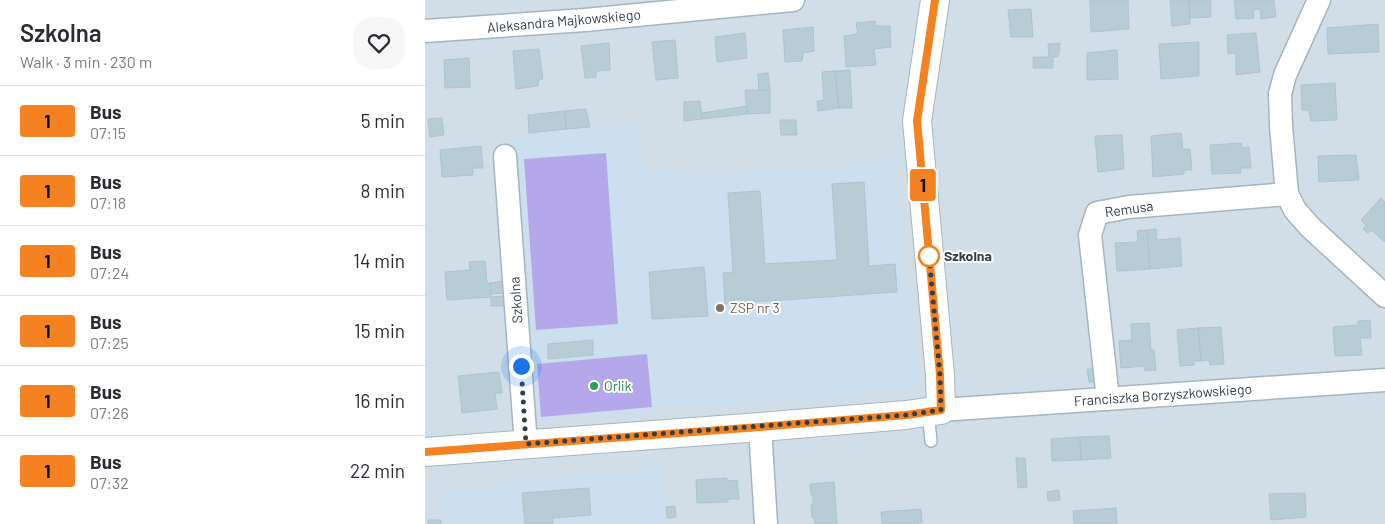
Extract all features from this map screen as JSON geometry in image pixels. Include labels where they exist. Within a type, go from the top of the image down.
[{"type":"street","name":"Aleksandra Majkowskiego","points":[[425,31],[585,20],[793,0]]},
{"type":"street","points":[[425,452],[760,427],[935,411],[940,375],[917,121],[935,0]]},
{"type":"street","points":[[1319,0],[1285,75],[1280,94],[1287,194],[1295,210],[1309,227],[1385,296]]},
{"type":"street","name":"Szkolna","points":[[505,156],[526,444]]},
{"type":"street","name":"Remusa","points":[[1108,399],[1090,235],[1097,213],[1129,207],[1287,194]]},
{"type":"street","name":"Franciszka Borzyszkowskiego","points":[[935,411],[1385,380]]},
{"type":"street","points":[[760,427],[766,524]]},
{"type":"lane","points":[[931,441],[935,411]]},
{"type":"shaded area","points":[[425,0],[1385,0],[1385,524],[425,524]]},
{"type":"shaded area","name":"ZSP nr 3","points":[[641,124],[644,171],[720,174],[894,161],[919,383],[918,388],[914,391],[538,419],[514,134]]},
{"type":"shaded area","points":[[606,153],[618,324],[536,330],[524,159]]},
{"type":"shaded area","name":"Orlik","points":[[647,354],[652,407],[541,417],[537,364]]},
{"type":"shaded area","points":[[662,466],[668,524],[444,524],[443,490]]},
{"type":"building","points":[[1090,0],[1128,0],[1129,29],[1091,32]]},
{"type":"building","points":[[1170,0],[1189,0],[1190,24],[1172,26]]},
{"type":"building","points":[[1189,0],[1211,0],[1211,17],[1190,18]]},
{"type":"building","points":[[1234,0],[1274,0],[1276,17],[1261,19],[1260,9],[1253,10],[1254,18],[1236,19]]},
{"type":"building","points":[[1031,9],[1033,37],[1011,37],[1008,10]]},
{"type":"building","points":[[875,21],[876,26],[890,26],[891,47],[874,49],[876,65],[846,67],[844,36],[858,34],[856,23]]},
{"type":"building","points":[[1378,24],[1379,52],[1328,54],[1327,28]]},
{"type":"building","points":[[813,27],[814,51],[803,53],[802,61],[785,62],[783,30]]},
{"type":"building","points":[[745,33],[747,58],[717,62],[715,37]]},
{"type":"building","points":[[1256,33],[1260,72],[1236,75],[1236,53],[1228,54],[1227,35]]},
{"type":"building","points":[[675,40],[678,78],[656,80],[652,42]]},
{"type":"building","points":[[1199,42],[1199,76],[1161,79],[1159,44]]},
{"type":"building","points":[[609,43],[610,70],[596,71],[596,77],[585,78],[581,46]]},
{"type":"building","points":[[1060,43],[1059,54],[1057,57],[1053,57],[1053,68],[1033,68],[1033,57],[1049,57],[1048,44]]},
{"type":"building","points":[[539,49],[543,79],[539,79],[538,86],[516,89],[513,51]]},
{"type":"building","points":[[1117,50],[1118,79],[1087,80],[1087,53]]},
{"type":"building","points":[[469,58],[470,87],[445,88],[444,60]]},
{"type":"building","points":[[850,70],[852,108],[839,108],[835,71]]},
{"type":"building","points":[[835,71],[839,108],[818,111],[817,101],[824,100],[822,72]]},
{"type":"building","points":[[768,73],[770,90],[759,90],[758,74]]},
{"type":"building","points":[[1335,83],[1337,120],[1311,121],[1309,110],[1302,110],[1301,85]]},
{"type":"building","points":[[745,90],[770,90],[770,113],[747,114]]},
{"type":"building","points":[[700,101],[702,119],[684,121],[684,102]]},
{"type":"building","points":[[747,106],[747,114],[702,119],[702,113]]},
{"type":"building","points":[[586,109],[590,127],[566,129],[565,111]]},
{"type":"building","points":[[565,111],[566,129],[529,133],[528,115]]},
{"type":"building","points":[[442,118],[444,135],[430,137],[428,119]]},
{"type":"building","points":[[780,120],[796,120],[797,135],[781,135]]},
{"type":"building","points":[[1181,133],[1183,149],[1190,149],[1192,170],[1184,170],[1184,174],[1153,177],[1151,136]]},
{"type":"building","points":[[1122,135],[1124,169],[1098,172],[1095,136]]},
{"type":"building","points":[[1241,143],[1242,148],[1249,147],[1251,168],[1240,168],[1241,173],[1212,174],[1210,145]]},
{"type":"building","points":[[481,146],[483,168],[473,168],[473,175],[442,177],[440,150]]},
{"type":"building","points":[[1356,155],[1359,180],[1319,182],[1318,156]]},
{"type":"building","points":[[864,182],[869,266],[895,264],[897,292],[725,304],[723,273],[733,272],[728,193],[760,191],[765,264],[837,260],[832,184]]},
{"type":"building","points":[[1381,198],[1385,202],[1385,242],[1371,230],[1368,233],[1363,229],[1366,225],[1361,220]]},
{"type":"building","points":[[1156,229],[1157,240],[1180,238],[1182,266],[1150,269],[1147,230]]},
{"type":"building","points":[[1147,230],[1150,269],[1117,271],[1115,243],[1138,242],[1137,231]]},
{"type":"building","points":[[485,261],[487,283],[490,283],[491,297],[447,300],[445,272],[470,270],[469,262]]},
{"type":"building","points":[[704,267],[708,316],[652,319],[649,272]]},
{"type":"building","points":[[504,281],[505,293],[491,294],[490,283]]},
{"type":"building","points":[[504,296],[505,306],[491,306],[491,297]]},
{"type":"building","points":[[1370,320],[1371,338],[1360,338],[1362,355],[1335,356],[1333,327],[1358,325],[1358,321]]},
{"type":"building","points":[[1149,323],[1151,350],[1154,350],[1156,370],[1145,371],[1144,366],[1121,368],[1119,341],[1132,340],[1131,324]]},
{"type":"building","points":[[1221,327],[1224,364],[1210,365],[1209,360],[1201,361],[1198,328]]},
{"type":"building","points":[[1198,328],[1201,361],[1194,361],[1194,365],[1180,366],[1177,330]]},
{"type":"building","points":[[593,340],[593,355],[548,359],[548,344]]},
{"type":"building","points":[[1087,369],[1095,369],[1096,382],[1089,382]]},
{"type":"building","points":[[499,372],[502,393],[495,393],[497,409],[462,413],[458,376]]},
{"type":"building","points":[[1109,436],[1111,458],[1081,460],[1080,437]]},
{"type":"building","points":[[1080,437],[1081,460],[1052,461],[1051,439]]},
{"type":"building","points":[[1016,458],[1025,458],[1027,487],[1018,488]]},
{"type":"building","points":[[727,478],[727,481],[737,480],[739,499],[728,499],[728,502],[697,503],[696,480]]},
{"type":"building","points":[[834,482],[837,524],[815,524],[814,517],[812,518],[811,504],[813,504],[813,495],[811,495],[810,484]]},
{"type":"building","points":[[589,488],[591,515],[552,518],[553,524],[525,524],[522,493]]},
{"type":"building","points":[[1059,490],[1060,500],[1048,501],[1047,492]]},
{"type":"building","points":[[1305,493],[1306,517],[1271,520],[1269,494]]},
{"type":"building","points":[[675,506],[676,517],[667,518],[666,507]]},
{"type":"building","points":[[1116,508],[1117,524],[1074,524],[1073,511]]},
{"type":"building","points":[[921,509],[922,522],[918,524],[882,524],[881,512]]},
{"type":"building","points":[[428,520],[441,520],[441,524],[428,524]]},
{"type":"bus line","name":"1","points":[[425,452],[760,427],[906,415],[941,410],[940,375],[917,121],[935,0]]},
{"type":"place","name":"Szkolna","points":[[929,256]]},
{"type":"place","name":"ZSP nr 3","points":[[720,308]]},
{"type":"place","name":"Orlik","points":[[594,386]]},
{"type":"route","points":[[521,366],[526,444],[760,427],[906,415],[941,410],[940,375],[929,256]]}]
